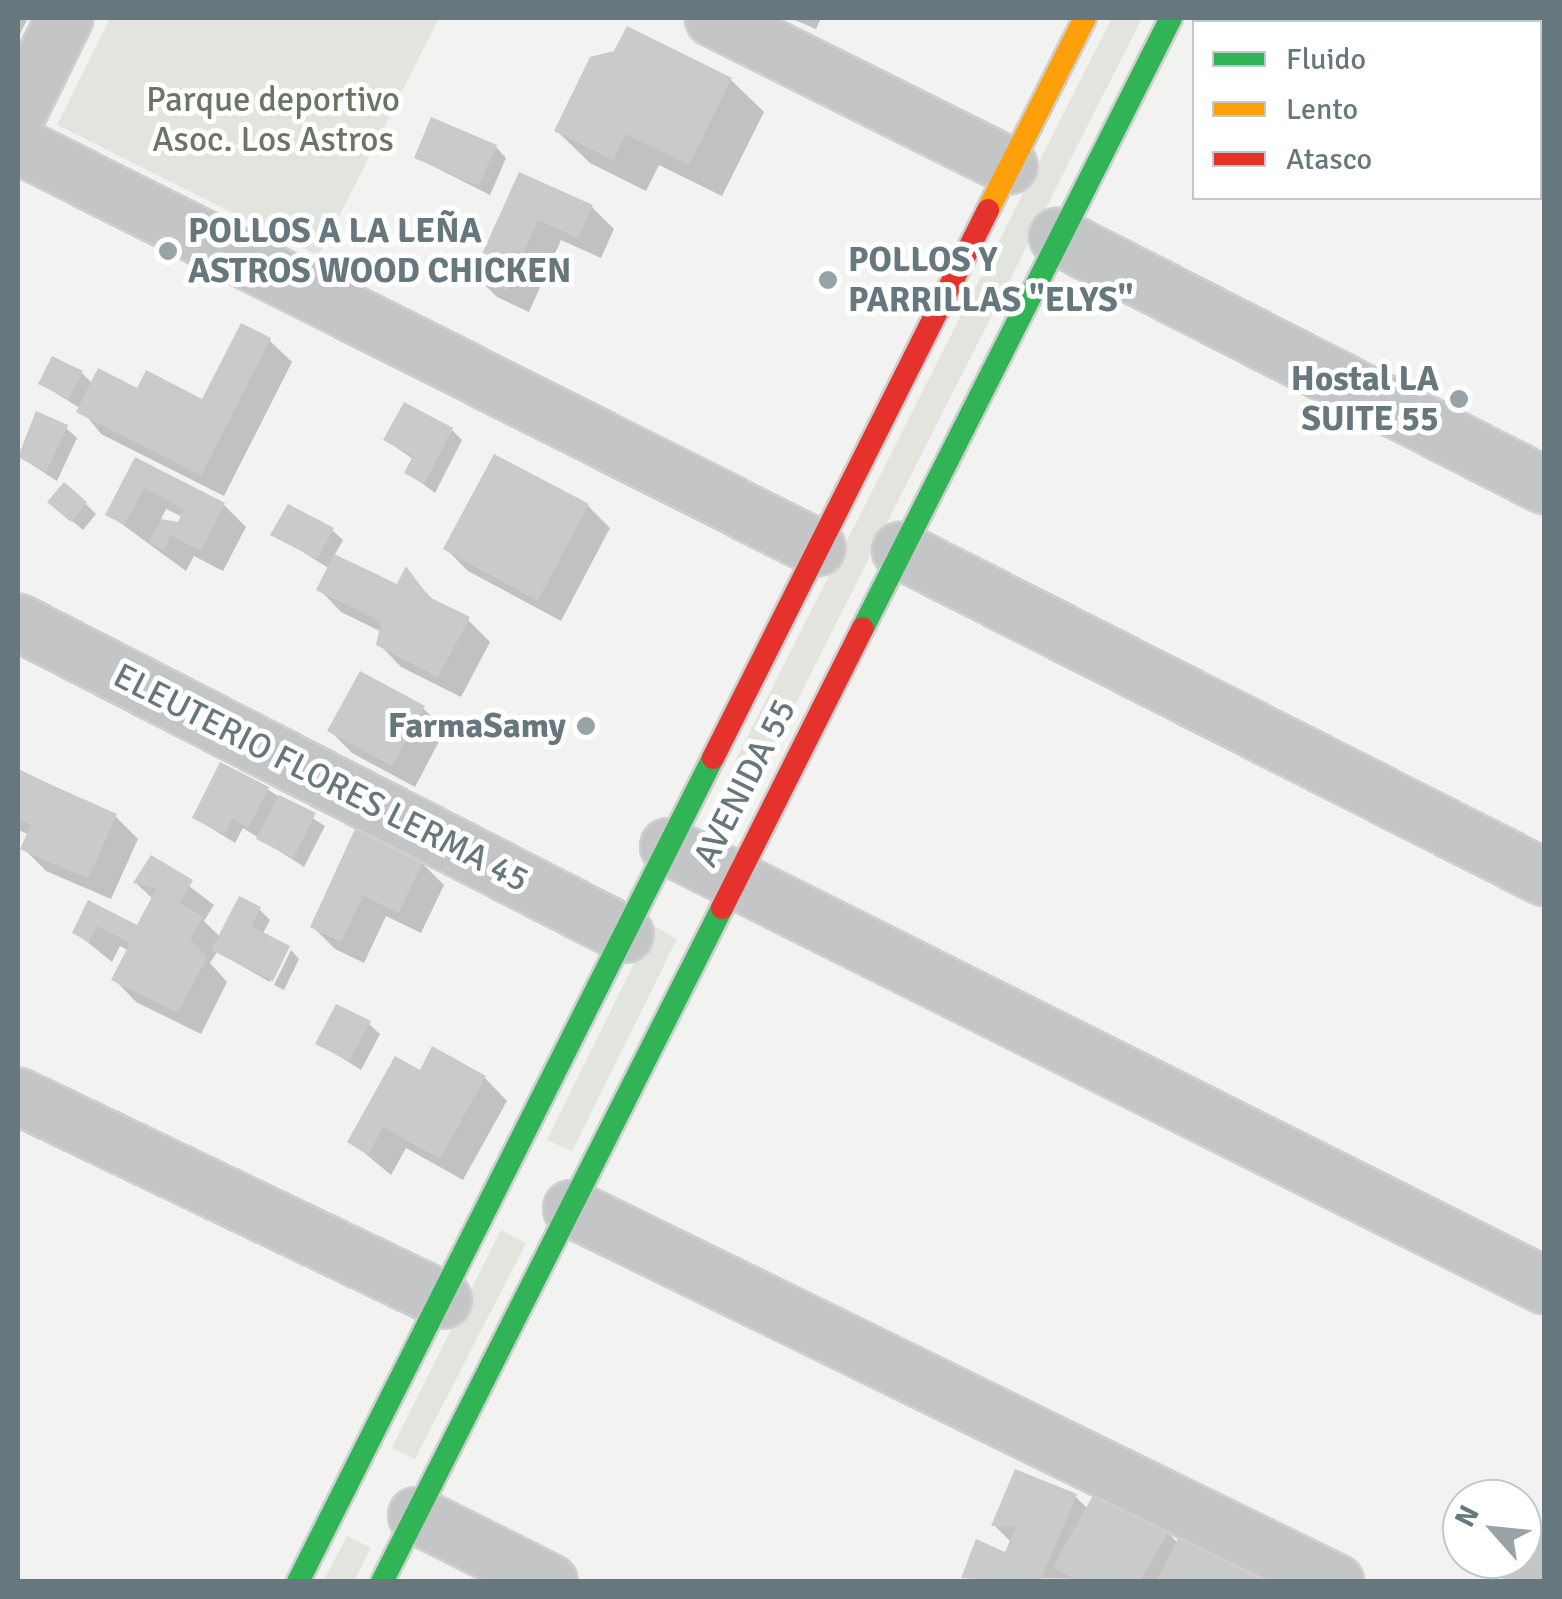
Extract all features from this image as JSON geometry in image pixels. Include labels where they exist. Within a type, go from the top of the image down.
[{"type":"street","points":[[18,112],[64,18]]},
{"type":"street","points":[[713,18],[1008,166]]},
{"type":"street","name":"AVENIDA 55","points":[[298,1582],[1085,18]]},
{"type":"street","name":"AVENIDA 55","points":[[382,1582],[1056,236],[1172,18]]},
{"type":"street","points":[[18,145],[816,548]]},
{"type":"street","points":[[1056,236],[1544,485]]},
{"type":"street","points":[[900,550],[1544,877]]},
{"type":"street","name":"ELEUTERIO FLORES LERMA 45","points":[[18,622],[626,934]]},
{"type":"street","points":[[668,846],[1544,1285]]},
{"type":"street","points":[[18,1096],[443,1300]]},
{"type":"street","points":[[571,1208],[1335,1582]]},
{"type":"street","points":[[416,1515],[550,1582]]},
{"type":"street","points":[[1532,1582],[1544,1556]]},
{"type":"green space","name":"Parque deportivo Asoc. Los Astros","points":[[110,18],[439,18],[319,256],[57,125]]},
{"type":"green space","points":[[1112,18],[1142,18],[752,790],[727,777]]},
{"type":"green space","points":[[653,925],[677,939],[572,1151],[547,1140]]},
{"type":"green space","points":[[501,1230],[526,1243],[415,1459],[392,1448]]},
{"type":"green space","points":[[347,1536],[371,1548],[354,1581],[323,1582]]},
{"type":"building","points":[[627,26],[732,78],[689,165],[626,134],[613,160],[554,131],[590,57],[614,51]]},
{"type":"building","points":[[431,117],[497,145],[479,186],[414,158]]},
{"type":"building","points":[[519,172],[593,205],[578,238],[538,220],[507,291],[472,276]]},
{"type":"building","points":[[241,323],[271,338],[201,476],[76,412],[98,368],[137,388],[146,370],[202,399]]},
{"type":"building","points":[[52,356],[83,371],[69,399],[38,384]]},
{"type":"building","points":[[404,402],[453,428],[424,484],[404,473],[413,456],[383,440]]},
{"type":"building","points":[[36,411],[68,425],[46,472],[18,457]]},
{"type":"building","points":[[494,454],[589,504],[538,601],[443,549]]},
{"type":"building","points":[[135,457],[225,503],[201,551],[171,536],[164,550],[149,543],[161,519],[178,522],[184,509],[144,488],[125,525],[105,515]]},
{"type":"building","points":[[64,482],[87,502],[71,522],[47,502]]},
{"type":"building","points":[[288,504],[334,528],[317,559],[270,535]]},
{"type":"building","points":[[334,554],[397,584],[406,566],[429,597],[470,617],[438,677],[376,645],[381,622],[316,590]]},
{"type":"building","points":[[360,671],[425,706],[392,766],[327,731]]},
{"type":"building","points":[[220,762],[269,787],[248,828],[232,819],[224,834],[192,818]]},
{"type":"building","points":[[18,770],[117,814],[88,879],[20,849],[31,825],[18,819]]},
{"type":"building","points":[[279,795],[316,813],[293,858],[256,839]]},
{"type":"building","points":[[355,829],[423,861],[399,913],[363,896],[341,942],[310,927]]},
{"type":"building","points":[[151,855],[193,880],[180,903],[203,917],[190,939],[207,957],[178,1013],[111,980],[130,943],[97,926],[89,942],[72,933],[88,900],[137,925],[156,889],[133,883]]},
{"type":"building","points":[[239,896],[261,907],[251,926],[290,946],[273,981],[211,950]]},
{"type":"building","points":[[336,1004],[371,1021],[349,1061],[315,1044]]},
{"type":"building","points":[[432,1046],[486,1076],[440,1159],[383,1127],[368,1155],[347,1142],[395,1056],[420,1070]]},
{"type":"building","points":[[1015,1469],[1077,1494],[1040,1582],[961,1578],[976,1539],[1005,1552],[1016,1527],[991,1526]]},
{"type":"building","points":[[1096,1490],[1169,1530],[1140,1582],[1079,1582],[1053,1567]]},
{"type":"building","points":[[1181,1532],[1280,1582],[1156,1582]]},
{"type":"traffic: fast","points":[[863,628],[1171,18]]},
{"type":"traffic: fast","points":[[298,1582],[713,758]]},
{"type":"traffic: fast","points":[[382,1582],[722,908]]},
{"type":"traffic: slow","points":[[988,210],[1085,18]]},
{"type":"traffic: jam","points":[[713,758],[988,210]]},
{"type":"traffic: jam","points":[[722,908],[863,628]]},
{"type":"place","name":"POLLOS A LA LEÑA ASTROS WOOD CHICKEN","points":[[168,251]]},
{"type":"place","name":"POLLOS Y PARRILLAS \"ELYS\"","points":[[828,280]]},
{"type":"place","name":"Hostal LA SUITE 55","points":[[1459,399]]},
{"type":"place","name":"FarmaSamy","points":[[586,726]]}]
